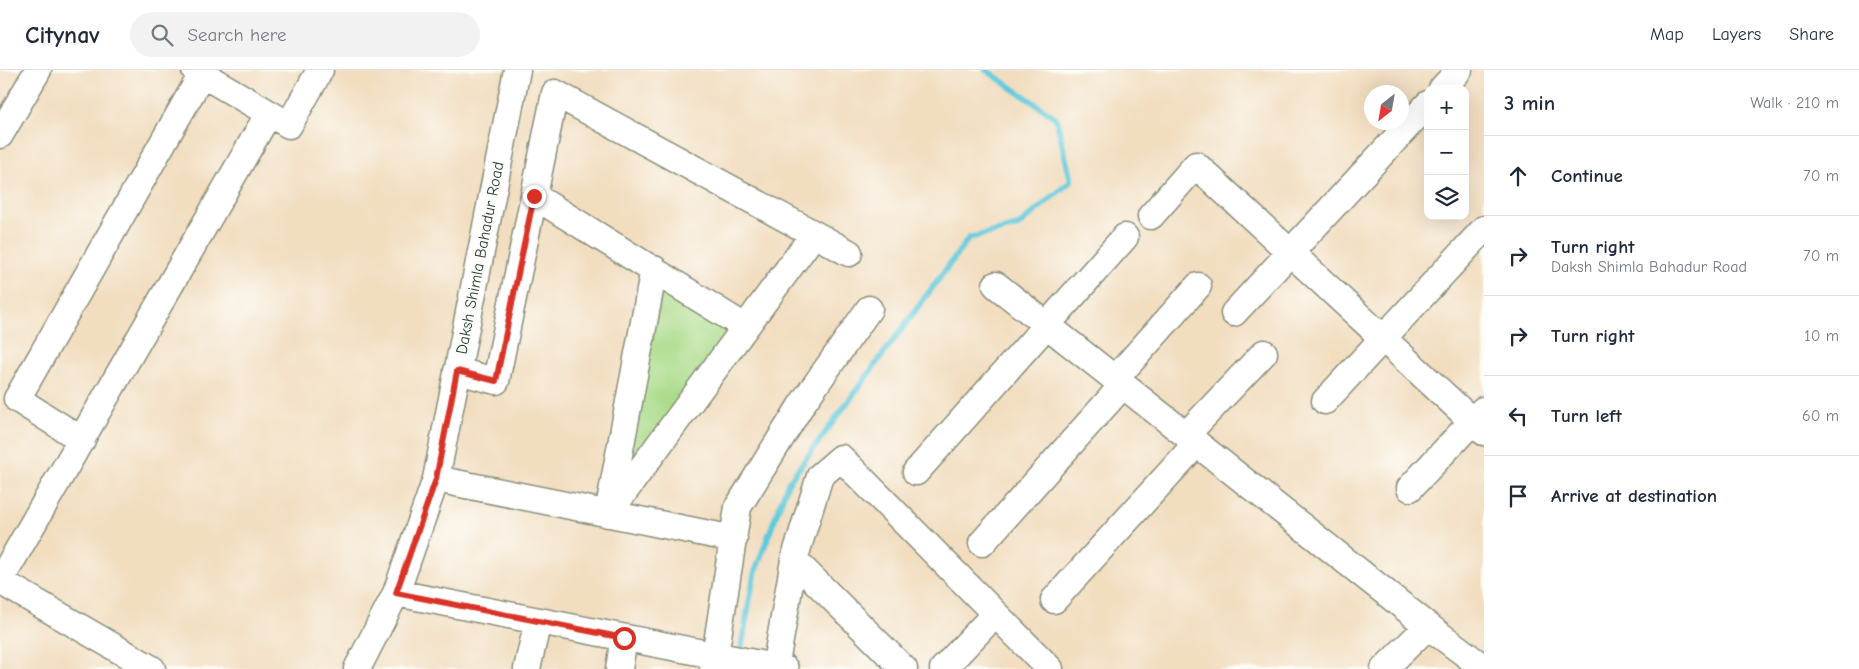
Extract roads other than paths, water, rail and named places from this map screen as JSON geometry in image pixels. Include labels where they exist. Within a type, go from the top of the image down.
[{"type":"street","points":[[0,136],[38,70]]},
{"type":"street","points":[[82,440],[17,399],[198,72],[288,125],[320,70]]},
{"type":"street","name":"Daksh Shimla Bahadur Road","points":[[357,669],[396,593],[436,479],[517,70]]},
{"type":"street","points":[[1446,85],[1459,70]]},
{"type":"street","points":[[457,371],[496,381],[555,93],[849,253]]},
{"type":"street","points":[[1234,313],[1424,108]]},
{"type":"street","points":[[152,669],[121,662],[0,581],[269,113]]},
{"type":"street","points":[[1151,216],[1196,166],[1383,338],[1480,421],[1410,488]]},
{"type":"street","points":[[534,196],[746,327]]},
{"type":"street","points":[[1325,401],[1484,229]]},
{"type":"street","points":[[608,514],[814,234]]},
{"type":"street","points":[[916,472],[1048,326],[1125,237]]},
{"type":"street","points":[[608,514],[654,269]]},
{"type":"street","points":[[996,285],[1428,626],[1484,668]]},
{"type":"street","points":[[982,543],[1198,286]]},
{"type":"street","points":[[718,661],[738,507],[802,404],[870,309]]},
{"type":"street","points":[[1054,600],[1264,353]]},
{"type":"street","points":[[396,593],[624,638],[718,661],[772,667],[794,560],[820,476],[840,458],[1050,669]]},
{"type":"street","points":[[436,479],[734,539]]},
{"type":"street","points":[[794,560],[904,669]]},
{"type":"street","points":[[943,669],[995,614]]},
{"type":"street","points":[[527,669],[538,621]]},
{"type":"street","points":[[1384,669],[1428,626]]},
{"type":"street","points":[[619,669],[624,638]]},
{"type":"waterway","points":[[740,655],[754,575],[788,483],[969,238],[1018,226],[1071,181],[1056,118],[986,70]]}]
